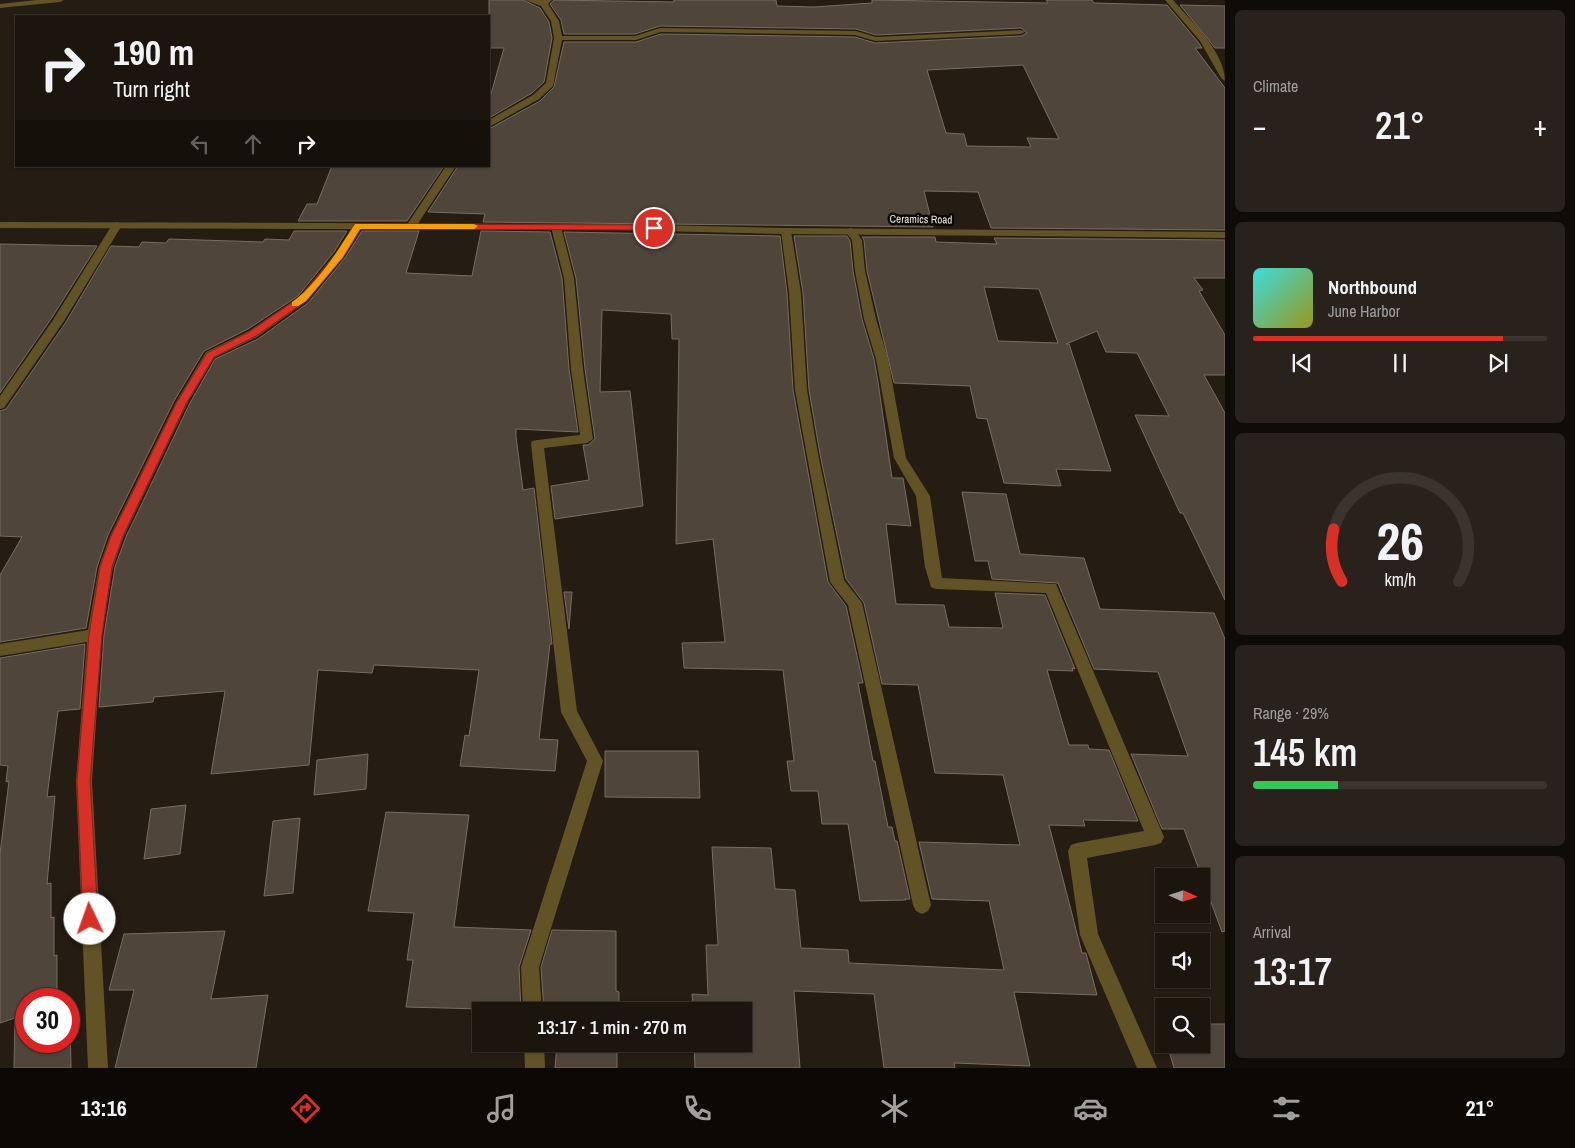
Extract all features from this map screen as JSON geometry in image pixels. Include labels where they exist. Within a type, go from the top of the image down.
[{"type":"street","points":[[0,6],[60,0]]},
{"type":"street","points":[[490,123],[536,97],[550,84],[558,38],[555,21],[546,2],[529,0]]},
{"type":"street","points":[[1170,0],[1204,40],[1225,78]]},
{"type":"street","points":[[558,38],[636,38],[660,30],[856,34],[875,39],[1021,32]]},
{"type":"street","points":[[411,226],[450,167]]},
{"type":"street","name":"Ceramics Road","points":[[0,225],[616,227],[786,231],[1225,235]]},
{"type":"street","points":[[0,405],[58,321],[117,225]]},
{"type":"street","points":[[98,1068],[84,781],[95,635],[106,567],[117,536],[182,402],[210,355],[253,334],[303,299],[340,255],[358,226]]},
{"type":"street","points":[[532,1002],[530,967],[595,761],[569,712],[537,444],[587,439],[577,369],[569,278],[556,227]]},
{"type":"street","points":[[786,231],[796,293],[801,390],[837,582],[855,603],[922,905]]},
{"type":"street","points":[[850,231],[857,240],[860,271],[870,319],[882,359],[900,458],[923,496],[932,568],[936,582],[1051,588],[1155,837],[1077,851],[1089,935],[1147,1068]]},
{"type":"street","points":[[0,650],[95,635]]},
{"type":"street","points":[[534,1052],[535,1068]]},
{"type":"building","points":[[489,0],[523,0],[540,8],[549,22],[552,38],[544,82],[532,93],[490,117],[490,97],[504,48],[490,48]]},
{"type":"building","points":[[554,0],[674,2],[674,0],[776,0],[777,6],[814,7],[872,3],[872,0],[1048,3],[1046,0],[1092,0],[1094,3],[1167,5],[1198,42],[1202,48],[1195,48],[1225,88],[1225,230],[991,228],[978,192],[924,191],[933,227],[483,222],[485,214],[428,212],[457,167],[490,167],[490,128],[540,101],[554,87],[564,42],[636,42],[661,34],[855,37],[875,43],[1021,36],[1027,33],[1021,28],[876,35],[856,29],[660,26],[635,34],[564,34],[561,20],[550,4]],"holes":[[[1023,65],[1059,139],[1027,138],[1031,147],[967,146],[964,134],[946,133],[927,70]]]},
{"type":"building","points":[[1180,5],[1225,6],[1225,48],[1215,48]]},
{"type":"building","points":[[332,167],[443,167],[407,221],[298,221],[307,204],[317,204]]},
{"type":"building","points":[[294,231],[347,231],[334,252],[298,296],[248,329],[204,351],[174,401],[108,535],[97,567],[86,628],[0,642],[0,575],[22,537],[0,536],[0,411],[6,409],[66,322],[111,246],[139,247],[142,242],[166,243],[169,239],[263,242],[265,239],[289,240]]},
{"type":"building","points":[[362,231],[419,231],[406,273],[472,276],[481,231],[550,232],[562,278],[569,369],[578,432],[516,429],[516,437],[523,490],[534,488],[552,644],[550,644],[539,739],[558,740],[555,771],[460,766],[465,735],[469,736],[479,670],[374,665],[372,673],[318,670],[309,765],[211,774],[225,691],[154,697],[153,702],[99,707],[104,635],[115,567],[126,537],[190,403],[215,359],[258,339],[308,303],[345,258]]},
{"type":"building","points":[[564,232],[780,236],[787,293],[793,390],[828,582],[846,606],[863,683],[858,683],[873,761],[875,761],[888,827],[892,827],[895,841],[897,841],[910,899],[860,901],[848,824],[822,824],[818,791],[791,791],[787,761],[794,761],[783,670],[684,668],[682,643],[725,642],[713,539],[676,544],[679,339],[672,339],[671,314],[602,310],[600,392],[630,391],[643,506],[555,519],[551,486],[589,480],[583,445],[588,445],[595,439],[585,369],[576,278]]},
{"type":"building","points":[[794,236],[847,236],[850,241],[853,271],[862,319],[874,359],[892,478],[903,478],[911,526],[886,524],[896,604],[944,605],[949,627],[1003,628],[995,593],[1045,595],[1075,669],[1072,668],[1073,671],[1047,670],[1069,745],[1088,745],[1089,749],[1109,750],[1138,821],[1083,820],[1085,826],[1049,825],[1082,953],[1086,953],[1097,995],[1014,992],[1030,1066],[954,1063],[955,1068],[884,1068],[874,994],[794,991],[800,1068],[695,1068],[694,1052],[752,1052],[752,1002],[692,1002],[692,994],[708,995],[706,945],[718,945],[712,847],[771,848],[775,889],[795,890],[801,948],[848,950],[849,963],[1004,970],[989,901],[932,899],[919,842],[1020,845],[1003,775],[935,773],[918,685],[882,684],[864,603],[846,579],[820,454],[809,390],[803,293]]},
{"type":"building","points":[[862,237],[935,237],[936,242],[997,244],[994,238],[1225,240],[1225,278],[1194,278],[1203,290],[1199,291],[1225,335],[1225,375],[1204,375],[1225,413],[1225,600],[1183,513],[1180,513],[1135,415],[1169,416],[1137,353],[1106,352],[1097,331],[1066,344],[1069,344],[1111,471],[1056,469],[1061,486],[1004,483],[987,419],[977,418],[970,386],[894,383],[867,271],[864,240]],"holes":[[[984,287],[1039,289],[1058,343],[998,341]]]},
{"type":"building","points":[[0,244],[97,246],[51,319],[0,393]]},
{"type":"building","points":[[962,492],[1006,494],[1020,554],[1084,558],[1100,609],[1214,613],[1225,639],[1225,931],[1222,932],[1210,899],[1210,868],[1198,868],[1184,829],[1162,829],[1131,754],[1188,756],[1158,672],[1094,669],[1058,583],[992,579],[988,561],[975,561]]},
{"type":"building","points":[[564,592],[572,592],[569,629]]},
{"type":"building","points":[[85,644],[80,709],[58,711],[47,797],[55,796],[47,884],[51,883],[51,918],[54,917],[54,956],[57,955],[57,988],[15,988],[15,1018],[0,1023],[0,854],[9,781],[6,782],[8,766],[0,765],[0,658]]},
{"type":"building","points":[[605,751],[698,751],[700,798],[605,797]]},
{"type":"building","points":[[368,754],[366,789],[314,795],[317,760]]},
{"type":"building","points":[[186,805],[180,854],[144,859],[151,809]]},
{"type":"building","points":[[386,812],[469,815],[454,927],[531,930],[519,967],[521,1002],[472,1002],[472,1009],[406,1007],[413,960],[407,960],[414,913],[368,911]]},
{"type":"building","points":[[300,818],[293,893],[264,896],[273,821]]},
{"type":"building","points":[[552,930],[616,931],[616,991],[619,992],[619,1002],[543,1002],[541,967]]},
{"type":"building","points":[[225,931],[211,999],[268,995],[256,1068],[115,1068],[134,990],[109,990],[124,934]]},
{"type":"building","points":[[15,1018],[15,1053],[71,1053],[71,1068],[14,1068]]},
{"type":"building","points":[[1210,1024],[1225,1024],[1225,1068],[1174,1068],[1170,1053],[1210,1053]]},
{"type":"building","points":[[556,1052],[617,1052],[617,1068],[555,1068]]},
{"type":"slow traffic","points":[[295,304],[303,299],[340,255],[358,226],[474,226]]},
{"type":"route","points":[[90,919],[84,781],[95,635],[106,567],[117,536],[150,466],[182,402],[210,355],[253,334],[303,299],[340,255],[358,226],[654,228]]}]
